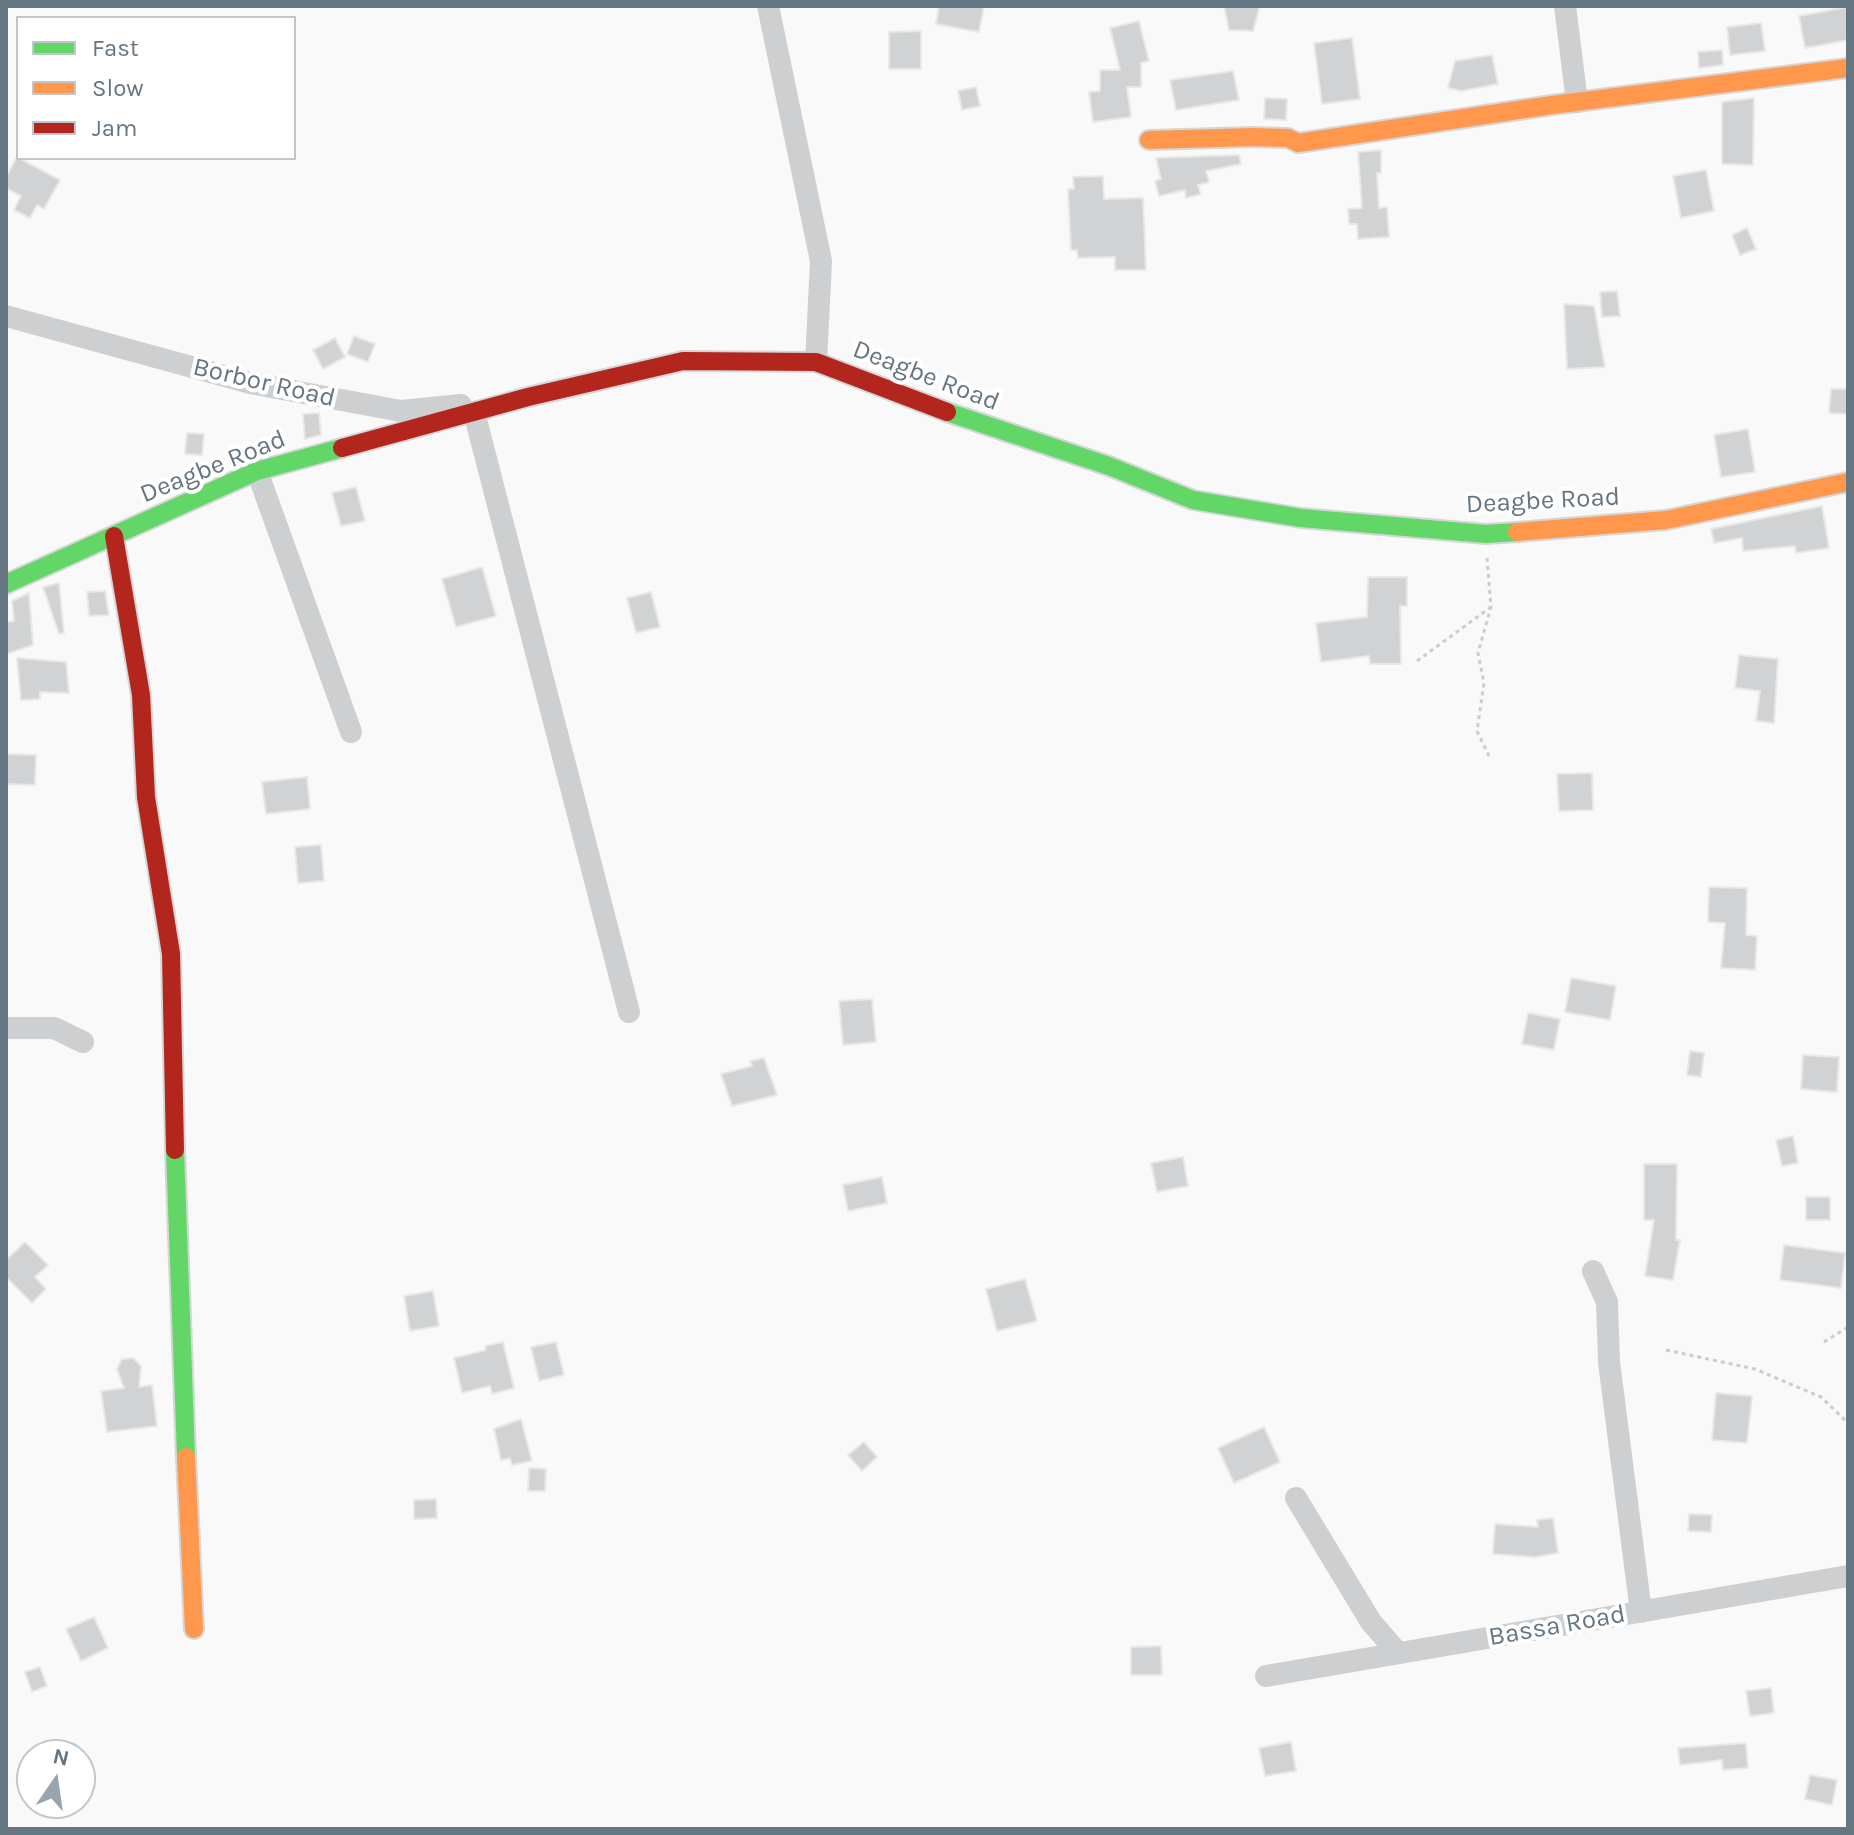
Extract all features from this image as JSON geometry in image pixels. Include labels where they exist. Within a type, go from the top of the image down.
[{"type":"street","points":[[768,6],[821,261],[816,362]]},
{"type":"street","points":[[1565,6],[1577,102]]},
{"type":"street","points":[[1149,140],[1252,137],[1288,138],[1298,143],[1577,102],[1848,68]]},
{"type":"street","name":"Borbor Road","points":[[6,316],[250,383],[401,411],[528,397]]},
{"type":"street","name":"Deagbe Road","points":[[6,584],[257,471],[528,397],[683,361],[816,362],[979,425],[1109,466],[1193,500],[1301,518],[1486,534],[1666,520],[1848,482]]},
{"type":"street","points":[[474,412],[629,1012]]},
{"type":"street","points":[[257,471],[351,732]]},
{"type":"street","points":[[114,536],[141,695],[146,797],[171,954],[178,1274],[194,1629]]},
{"type":"street","points":[[6,1028],[54,1028],[83,1042]]},
{"type":"street","points":[[1593,1271],[1607,1302],[1609,1362],[1641,1612]]},
{"type":"street","points":[[1296,1498],[1371,1622],[1398,1653]]},
{"type":"street","name":"Bassa Road","points":[[1266,1676],[1848,1576]]},
{"type":"path","points":[[1486,534],[1491,607],[1478,653],[1484,683],[1477,731],[1489,756]]},
{"type":"path","points":[[1417,661],[1491,607]]},
{"type":"path","points":[[1824,1342],[1848,1327]]},
{"type":"path","points":[[1666,1350],[1755,1369],[1821,1397],[1848,1423]]},
{"type":"building","points":[[939,6],[984,6],[979,32],[936,24]]},
{"type":"building","points":[[1224,6],[1260,6],[1253,31],[1229,30]]},
{"type":"building","points":[[1848,7],[1848,40],[1805,48],[1799,16]]},
{"type":"building","points":[[1139,21],[1149,61],[1141,63],[1141,87],[1127,87],[1131,117],[1093,122],[1089,92],[1100,91],[1100,70],[1120,70],[1110,28]]},
{"type":"building","points":[[1761,23],[1765,51],[1730,55],[1727,27]]},
{"type":"building","points":[[921,31],[921,69],[889,69],[889,32]]},
{"type":"building","points":[[1352,38],[1360,99],[1322,104],[1314,43]]},
{"type":"building","points":[[1722,50],[1723,65],[1699,68],[1698,52]]},
{"type":"building","points":[[1492,55],[1498,84],[1461,91],[1448,88],[1455,61]]},
{"type":"building","points":[[1233,71],[1239,100],[1176,110],[1170,80]]},
{"type":"building","points":[[976,87],[980,106],[962,110],[958,91]]},
{"type":"building","points":[[1265,98],[1287,99],[1286,120],[1264,119]]},
{"type":"building","points":[[1754,98],[1753,165],[1722,164],[1722,102]]},
{"type":"building","points":[[1381,150],[1381,173],[1377,173],[1379,208],[1387,207],[1389,237],[1358,239],[1357,224],[1349,224],[1348,209],[1362,208],[1358,152]]},
{"type":"building","points":[[1239,155],[1241,164],[1206,171],[1209,182],[1198,185],[1201,194],[1186,198],[1185,190],[1159,196],[1155,181],[1161,179],[1156,158]]},
{"type":"building","points":[[16,159],[60,180],[44,209],[37,205],[30,218],[14,210],[21,196],[6,188],[6,177]]},
{"type":"building","points":[[1706,170],[1714,211],[1681,218],[1673,176]]},
{"type":"building","points":[[1103,176],[1104,199],[1143,198],[1146,270],[1115,270],[1115,257],[1078,258],[1077,250],[1071,250],[1068,189],[1074,189],[1073,177]]},
{"type":"building","points":[[1747,228],[1756,249],[1740,255],[1732,235]]},
{"type":"building","points":[[1617,291],[1620,316],[1602,317],[1600,292]]},
{"type":"building","points":[[1564,304],[1594,306],[1605,367],[1567,369]]},
{"type":"building","points":[[354,336],[375,344],[368,362],[347,354]]},
{"type":"building","points":[[335,338],[345,357],[323,369],[313,350]]},
{"type":"building","points":[[1831,389],[1848,389],[1848,414],[1829,413]]},
{"type":"building","points":[[319,413],[321,435],[305,439],[303,414]]},
{"type":"building","points":[[1748,429],[1755,472],[1721,477],[1714,435]]},
{"type":"building","points":[[187,433],[204,434],[202,455],[185,454]]},
{"type":"building","points":[[356,487],[365,521],[341,526],[332,493]]},
{"type":"building","points":[[1822,506],[1829,548],[1796,553],[1795,546],[1743,551],[1742,538],[1714,543],[1711,529]]},
{"type":"building","points":[[482,567],[496,616],[456,627],[442,579]]},
{"type":"building","points":[[1368,577],[1407,577],[1407,606],[1400,606],[1401,664],[1370,664],[1369,656],[1321,662],[1316,623],[1367,617]]},
{"type":"building","points":[[59,583],[64,633],[59,634],[43,587]]},
{"type":"building","points":[[105,591],[109,615],[89,616],[87,592]]},
{"type":"building","points":[[651,592],[660,627],[636,633],[627,598]]},
{"type":"building","points":[[29,593],[33,645],[6,654],[6,622],[14,621],[12,601]]},
{"type":"building","points":[[1739,655],[1778,659],[1774,723],[1756,721],[1760,691],[1735,688]]},
{"type":"building","points":[[17,658],[66,662],[69,693],[40,692],[40,699],[21,700]]},
{"type":"building","points":[[6,754],[36,755],[35,785],[6,784]]},
{"type":"building","points":[[1592,773],[1593,810],[1559,811],[1557,774]]},
{"type":"building","points":[[307,777],[310,809],[266,814],[262,782]]},
{"type":"building","points":[[321,845],[324,881],[298,883],[295,847]]},
{"type":"building","points":[[1709,887],[1747,888],[1746,935],[1757,936],[1755,970],[1721,968],[1725,923],[1708,922]]},
{"type":"building","points":[[1571,978],[1616,986],[1610,1020],[1565,1012]]},
{"type":"building","points":[[872,999],[876,1042],[843,1045],[839,1001]]},
{"type":"building","points":[[1528,1013],[1560,1019],[1554,1050],[1522,1044]]},
{"type":"building","points":[[1690,1051],[1704,1053],[1701,1077],[1687,1075]]},
{"type":"building","points":[[1803,1055],[1839,1057],[1837,1092],[1801,1089]]},
{"type":"building","points":[[764,1058],[777,1095],[732,1106],[721,1074],[752,1066],[750,1061]]},
{"type":"building","points":[[1793,1136],[1798,1163],[1782,1166],[1776,1140]]},
{"type":"building","points":[[1183,1157],[1188,1186],[1157,1192],[1151,1163]]},
{"type":"building","points":[[1644,1164],[1677,1164],[1676,1240],[1680,1240],[1673,1280],[1645,1276],[1654,1220],[1644,1220]]},
{"type":"building","points":[[882,1177],[887,1203],[848,1211],[843,1185]]},
{"type":"building","points":[[1806,1197],[1830,1197],[1830,1220],[1806,1220]]},
{"type":"building","points":[[25,1242],[48,1265],[35,1277],[46,1289],[32,1303],[6,1277],[6,1260]]},
{"type":"building","points":[[1784,1245],[1845,1253],[1841,1288],[1780,1280]]},
{"type":"building","points":[[1025,1279],[1037,1321],[997,1331],[986,1289]]},
{"type":"building","points":[[433,1291],[439,1326],[410,1331],[404,1296]]},
{"type":"building","points":[[503,1342],[514,1388],[492,1394],[490,1386],[462,1393],[454,1358]]},
{"type":"building","points":[[556,1342],[564,1375],[539,1381],[531,1347]]},
{"type":"building","points":[[133,1358],[141,1366],[139,1387],[152,1385],[157,1426],[107,1432],[101,1391],[124,1388],[117,1369],[122,1359]]},
{"type":"building","points":[[1716,1393],[1752,1396],[1747,1443],[1712,1440]]},
{"type":"building","points":[[521,1419],[532,1461],[512,1465],[510,1458],[501,1460],[494,1429]]},
{"type":"building","points":[[1264,1427],[1280,1462],[1234,1483],[1218,1448]]},
{"type":"building","points":[[864,1442],[877,1457],[862,1471],[848,1455]]},
{"type":"building","points":[[529,1468],[546,1469],[545,1491],[528,1491]]},
{"type":"building","points":[[436,1499],[437,1518],[414,1519],[414,1500]]},
{"type":"building","points":[[1689,1514],[1712,1515],[1711,1532],[1688,1531]]},
{"type":"building","points":[[1553,1518],[1558,1553],[1535,1557],[1493,1554],[1495,1524],[1538,1527],[1537,1520]]},
{"type":"building","points":[[94,1617],[108,1648],[81,1661],[66,1629]]},
{"type":"building","points":[[1161,1646],[1162,1675],[1131,1675],[1131,1647]]},
{"type":"building","points":[[40,1667],[47,1686],[32,1692],[25,1672]]},
{"type":"building","points":[[1771,1688],[1774,1713],[1750,1716],[1746,1691]]},
{"type":"building","points":[[1291,1742],[1296,1771],[1265,1776],[1259,1748]]},
{"type":"building","points":[[1746,1743],[1748,1768],[1723,1770],[1722,1760],[1680,1765],[1678,1748]]},
{"type":"building","points":[[1810,1775],[1837,1780],[1832,1805],[1805,1799]]},
{"type":"traffic: fast","points":[[947,412],[1109,466],[1193,500],[1301,518],[1486,534],[1517,532]]},
{"type":"traffic: fast","points":[[6,584],[257,471],[342,448]]},
{"type":"traffic: fast","points":[[175,1150],[186,1457]]},
{"type":"traffic: slow","points":[[1149,140],[1252,137],[1288,138],[1298,143],[1552,105],[1848,68]]},
{"type":"traffic: slow","points":[[1517,532],[1666,520],[1848,482]]},
{"type":"traffic: slow","points":[[186,1457],[194,1629]]},
{"type":"traffic: jam","points":[[342,448],[528,397],[683,361],[816,362],[947,412]]},
{"type":"traffic: jam","points":[[114,536],[141,695],[146,797],[171,954],[175,1150]]}]
